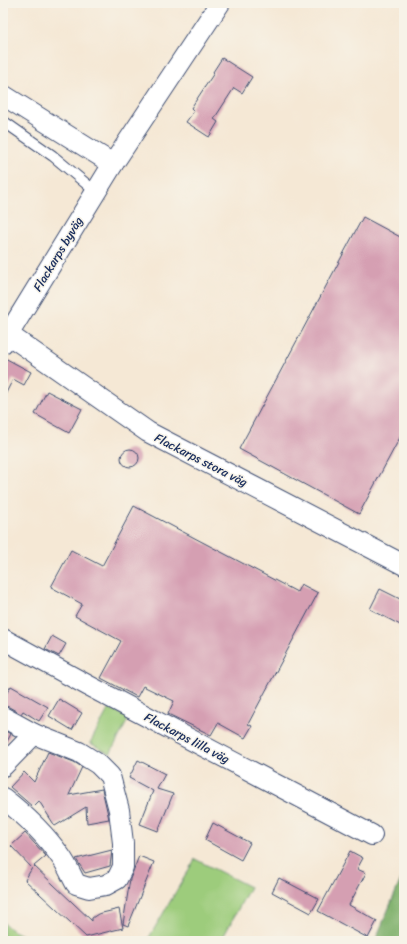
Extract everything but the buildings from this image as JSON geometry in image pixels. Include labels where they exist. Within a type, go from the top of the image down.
[{"type":"street","name":"Flackarps byväg","points":[[6,339],[112,164],[220,3]]},
{"type":"street","points":[[3,95],[112,164]]},
{"type":"street","name":"Flackarps stora väg","points":[[6,339],[148,432],[404,565]]},
{"type":"street","name":"Flackarps lilla väg","points":[[3,639],[372,835]]},
{"type":"street","points":[[3,717],[34,734],[79,752],[98,764],[110,776],[119,810],[123,843],[123,867],[117,879],[106,885],[89,888],[76,884],[62,858],[40,831],[21,812],[3,798]]},
{"type":"street","points":[[3,766],[34,734]]},
{"type":"lane","points":[[3,121],[53,156],[96,192]]},
{"type":"green space","points":[[109,708],[129,718],[110,754],[90,743]]},
{"type":"green space","points":[[195,859],[250,887],[221,941],[147,941]]},
{"type":"green space","points":[[404,872],[404,941],[375,941]]},
{"type":"green space","points":[[3,922],[10,929],[35,941],[3,941]]}]
